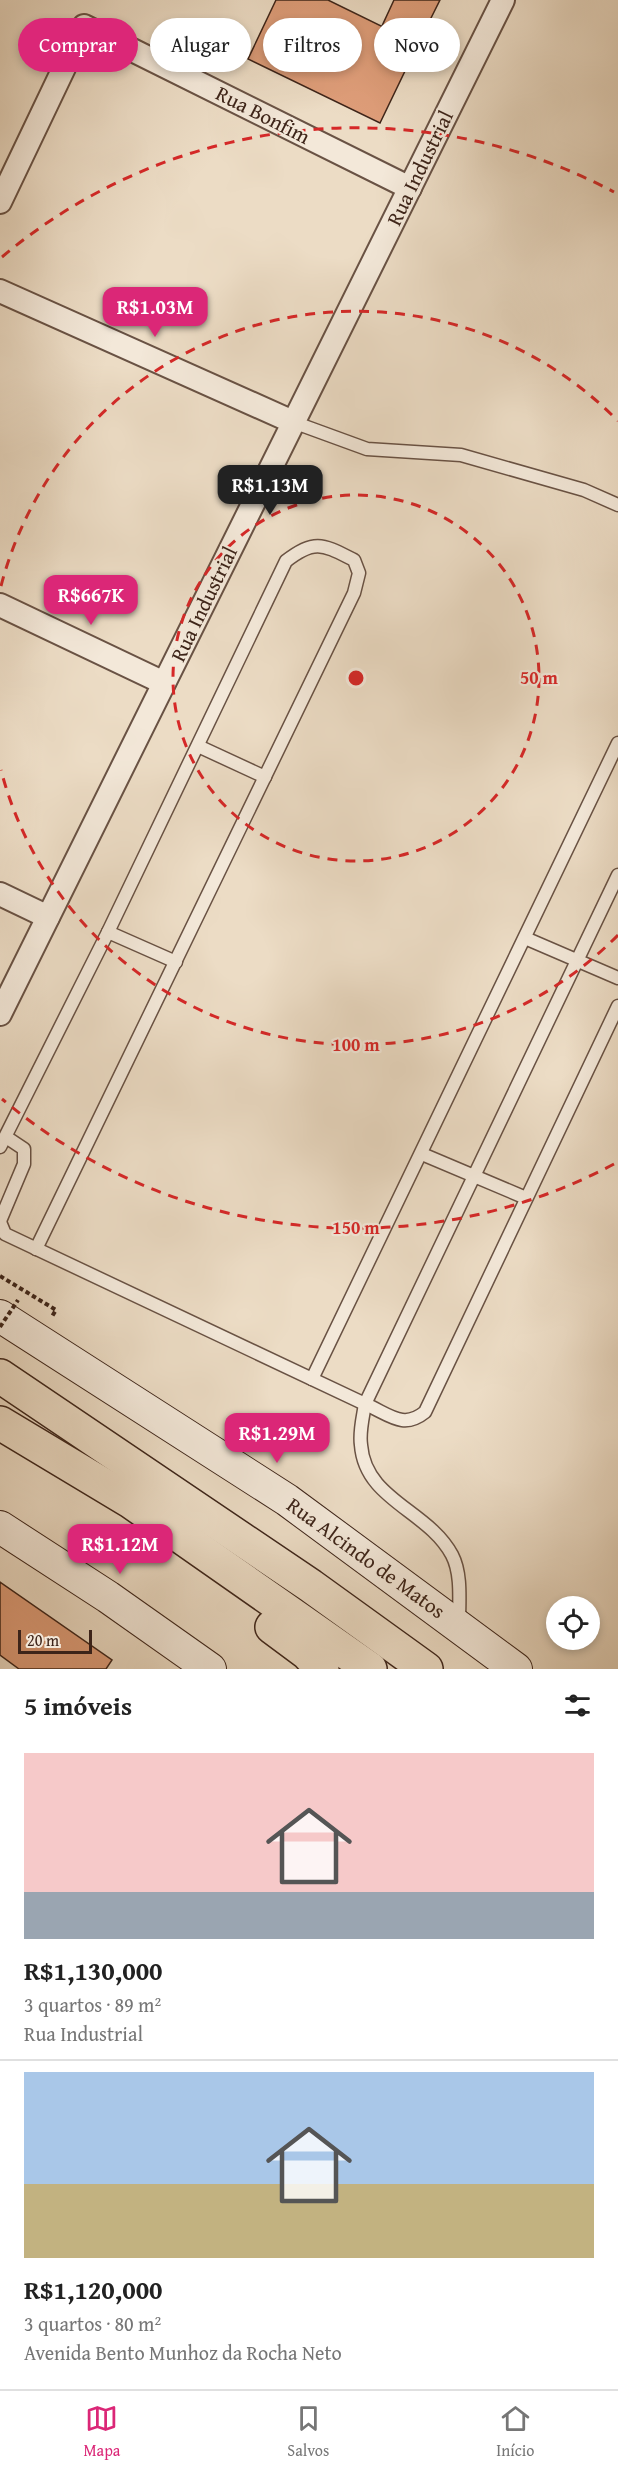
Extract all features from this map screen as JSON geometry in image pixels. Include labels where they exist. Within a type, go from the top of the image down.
[{"type":"highway","points":[[0,1376],[311,1586],[426,1669]]},
{"type":"highway","points":[[0,1423],[130,1501],[370,1669]]},
{"type":"highway","points":[[130,1501],[196,1572],[307,1653],[322,1669]]},
{"type":"main road","name":"Rua Alcindo de Matos","points":[[9,1308],[286,1500],[516,1669]]},
{"type":"main road","points":[[0,1527],[108,1597],[210,1669]]},
{"type":"street","name":"Rua Industrial","points":[[0,1014],[503,0]]},
{"type":"street","name":"Rua Bonfim","points":[[0,202],[84,26],[410,188]]},
{"type":"street","points":[[0,291],[293,422]]},
{"type":"street","points":[[0,605],[164,683]]},
{"type":"street","points":[[0,894],[48,917]]},
{"type":"lane","points":[[293,422],[367,448],[461,455],[584,490],[618,505]]},
{"type":"lane","points":[[36,1249],[354,593],[359,573],[354,560],[320,545],[302,548],[286,561],[108,932],[3,1142],[24,1149],[25,1156],[24,1164],[0,1222],[5,1234],[36,1249],[365,1404],[406,1422],[414,1421],[426,1412],[618,1006]]},
{"type":"lane","points":[[312,1379],[618,743]]},
{"type":"lane","points":[[198,746],[265,777]]},
{"type":"lane","points":[[459,1627],[458,1569],[452,1553],[424,1520],[379,1489],[365,1468],[360,1444],[365,1404],[618,875]]},
{"type":"lane","points":[[108,932],[176,962]]},
{"type":"lane","points":[[525,938],[618,978]]},
{"type":"lane","points":[[422,1154],[526,1198]]},
{"type":"path","points":[[0,1327],[9,1308]]},
{"type":"building","points":[[276,0],[328,0],[374,22],[374,72],[405,72],[380,123],[275,72],[362,72],[362,18],[267,18]]},
{"type":"building","points":[[394,0],[440,0],[431,18],[386,18]]},
{"type":"building","points":[[263,27],[263,66],[251,60],[251,53]]},
{"type":"building","points":[[0,1582],[112,1660],[106,1669],[19,1669],[0,1655]]}]
